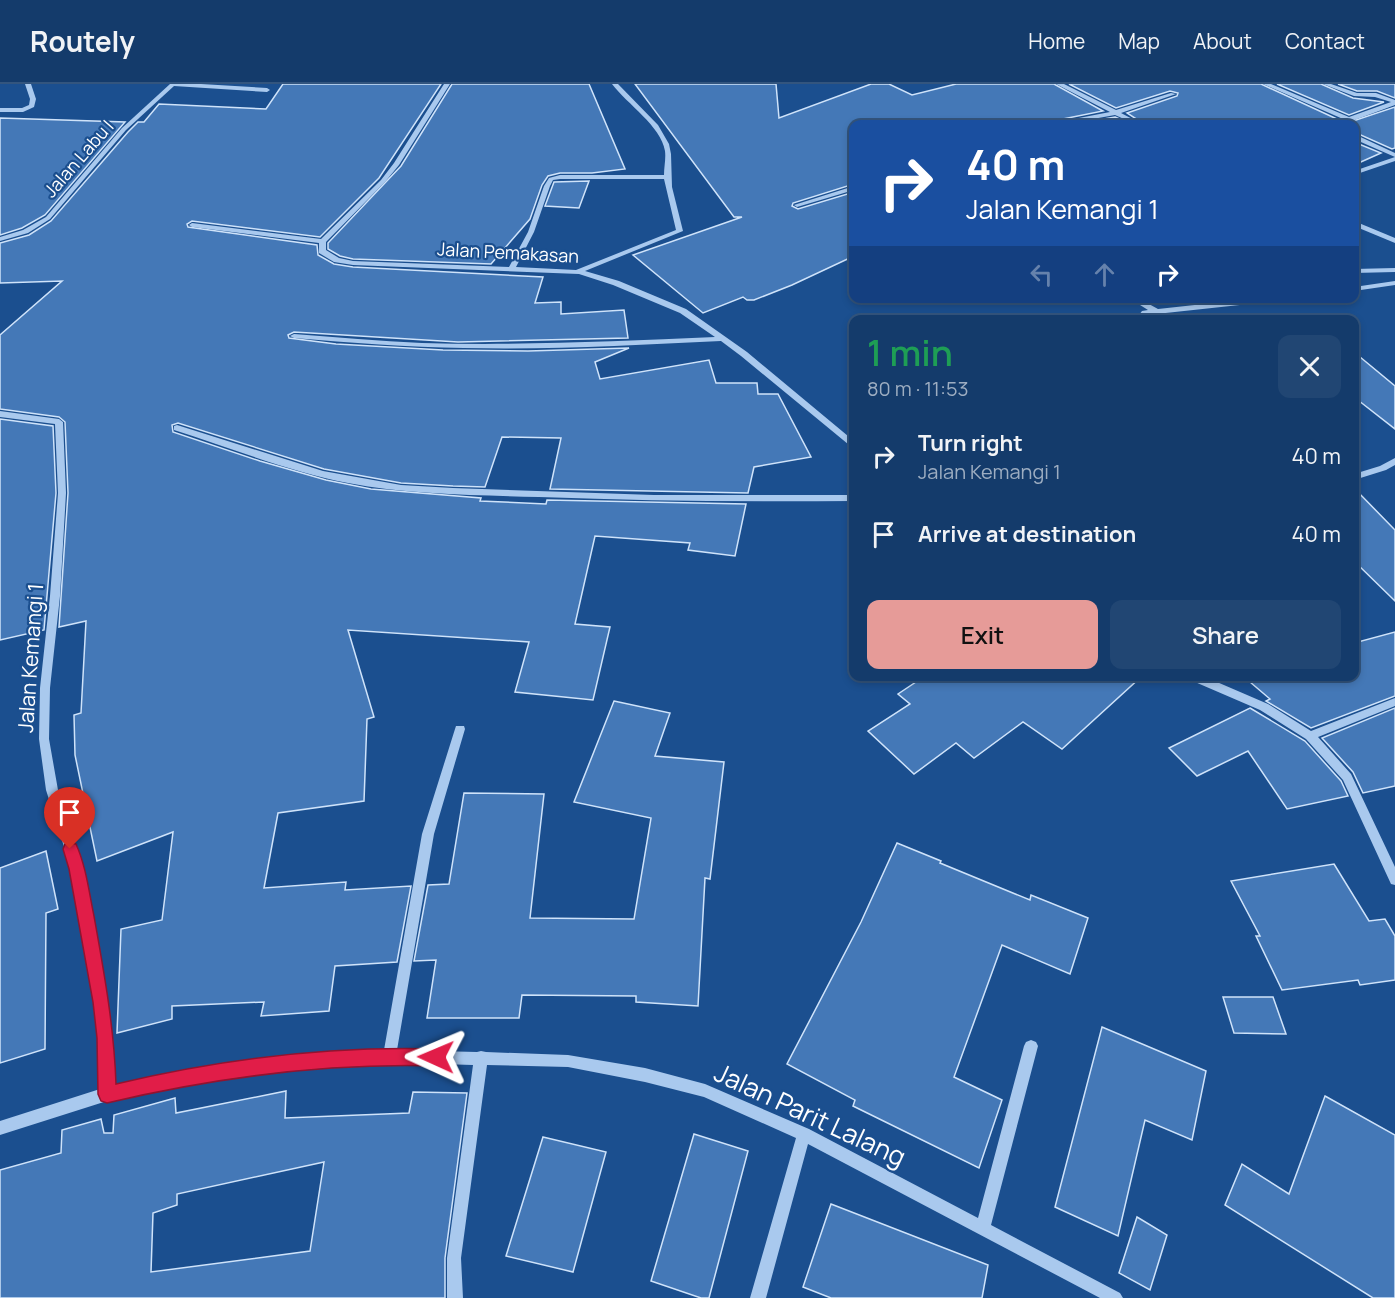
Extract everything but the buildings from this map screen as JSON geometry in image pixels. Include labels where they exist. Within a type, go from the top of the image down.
[{"type":"street","points":[[0,110],[23,110],[32,106],[33,99],[28,84]]},
{"type":"street","points":[[173,84],[267,90]]},
{"type":"street","name":"Jalan Labu I","points":[[0,239],[39,226],[48,218],[124,129],[173,84]]},
{"type":"street","points":[[192,225],[323,240],[383,181],[397,164],[447,84]]},
{"type":"street","points":[[579,272],[680,231],[668,177],[669,156],[666,144],[643,111],[623,96],[615,84]]},
{"type":"street","points":[[1059,84],[1130,120]]},
{"type":"street","points":[[1266,84],[1350,120],[1395,103]]},
{"type":"street","points":[[1326,84],[1356,95],[1374,95],[1395,103]]},
{"type":"street","points":[[1078,120],[1114,113],[1173,94]]},
{"type":"street","points":[[1388,106],[1395,109]]},
{"type":"street","points":[[1359,138],[1395,154]]},
{"type":"street","points":[[1359,171],[1395,159]]},
{"type":"street","points":[[512,268],[531,232],[551,179],[560,177],[668,177]]},
{"type":"street","points":[[797,205],[849,189]]},
{"type":"street","points":[[1359,225],[1395,240]]},
{"type":"street","name":"Jalan Pemakasan","points":[[323,240],[322,251],[327,256],[352,263],[579,272],[616,283],[684,311],[744,354],[849,442]]},
{"type":"street","points":[[1359,271],[1395,270]]},
{"type":"street","points":[[1359,288],[1395,283]]},
{"type":"street","points":[[1141,303],[1158,312]]},
{"type":"street","points":[[1143,315],[1144,313],[1240,303]]},
{"type":"street","points":[[294,336],[381,343],[447,345],[634,343],[722,339]]},
{"type":"street","name":"Jalan Kemangi 1","points":[[0,414],[59,422],[62,493],[55,596],[45,688],[44,739],[52,790],[77,869],[94,954],[106,1038],[107,1094]]},
{"type":"street","points":[[177,428],[344,480],[413,489],[620,498],[849,498]]},
{"type":"street","points":[[1359,475],[1383,468],[1395,461]]},
{"type":"street","points":[[1203,681],[1264,707],[1310,736],[1347,777],[1395,880]]},
{"type":"street","points":[[1310,736],[1395,702]]},
{"type":"street","points":[[389,1057],[428,834],[460,729]]},
{"type":"street","points":[[983,1227],[1031,1046]]},
{"type":"street","name":"Jalan Parit Lalang","points":[[0,1128],[107,1094],[150,1084],[271,1063],[389,1057],[482,1057],[568,1061],[645,1075],[705,1090],[804,1134],[1114,1298]]},
{"type":"street","points":[[454,1298],[454,1258],[482,1057]]},
{"type":"street","points":[[758,1298],[804,1134]]},
{"type":"route","points":[[70,849],[77,869],[102,1002],[106,1038],[107,1094],[150,1084],[271,1063],[371,1056],[436,1057]]}]
